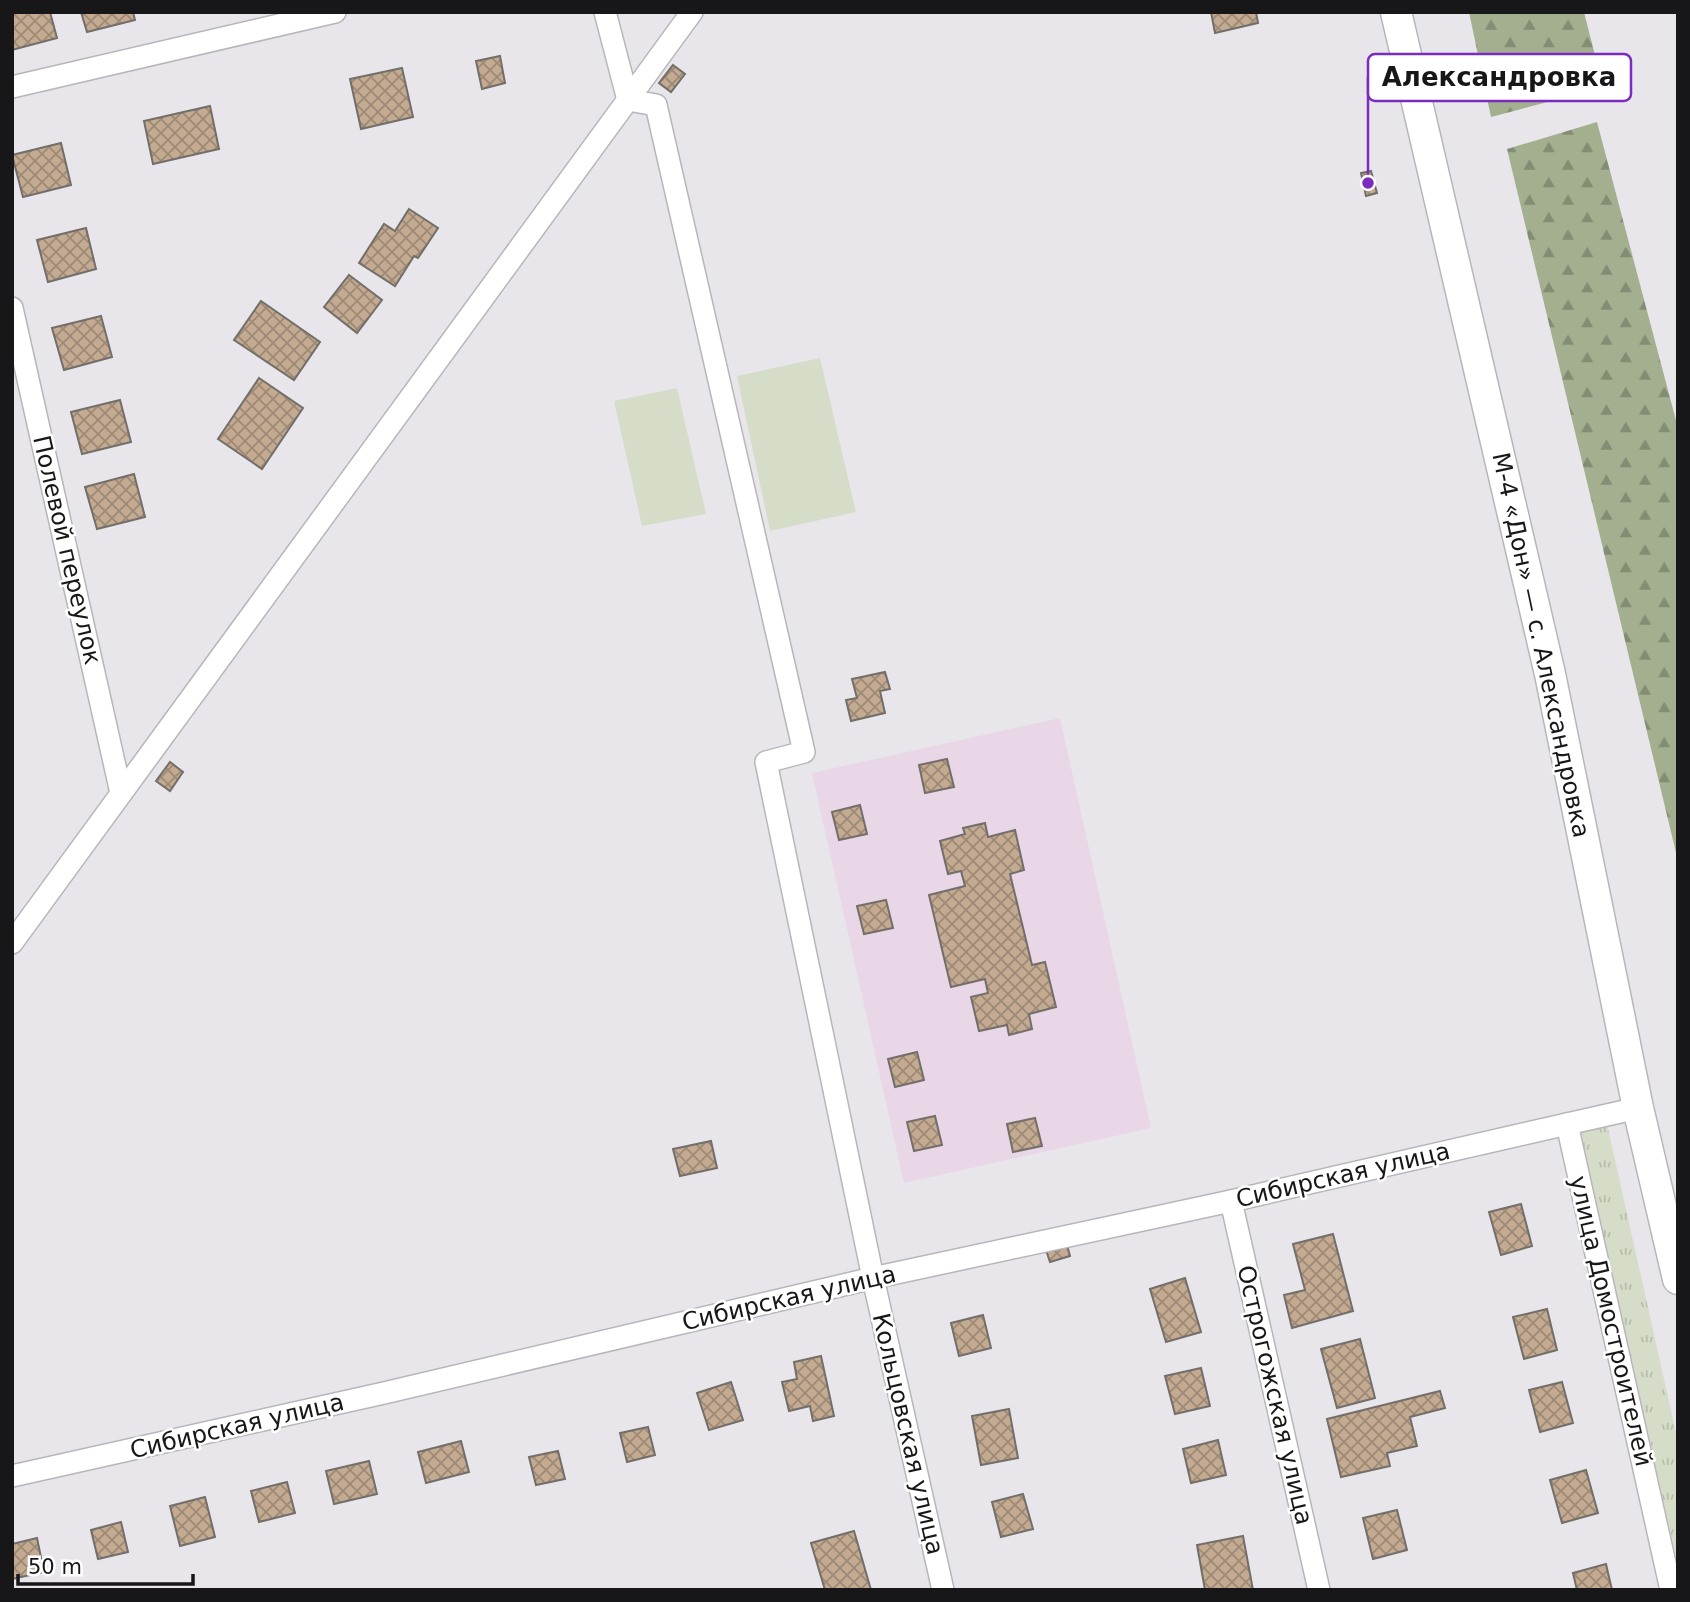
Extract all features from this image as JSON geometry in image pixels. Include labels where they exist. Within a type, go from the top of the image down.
[{"type":"main road","name":"М-4 «Дон» — с. Александровка","points":[[1396,12],[1550,674],[1638,1108],[1678,1279]]},
{"type":"street","points":[[12,88],[335,12]]},
{"type":"street","points":[[605,12],[628,100]]},
{"type":"street","points":[[12,943],[692,12]]},
{"type":"street","name":"Кольцовская улица","points":[[628,100],[656,105],[804,752],[766,762],[873,1278],[943,1590]]},
{"type":"street","name":"Полевой переулок","points":[[12,308],[121,793]]},
{"type":"street","points":[[1567,1124],[1638,1108]]},
{"type":"street","name":"Сибирская улица","points":[[12,1476],[384,1394],[873,1278],[1231,1201],[1567,1124]]},
{"type":"street","name":"улица Домостроителей","points":[[1567,1124],[1671,1590]]},
{"type":"street","name":"Острогожская улица","points":[[1231,1201],[1319,1590]]},
{"type":"shaded area","points":[[1060,718],[1151,1128],[904,1183],[812,773]]},
{"type":"green space","points":[[1469,12],[1584,12],[1603,87],[1491,117]]},
{"type":"green space","points":[[1597,122],[1678,428],[1678,861],[1507,149]]},
{"type":"green space","points":[[820,358],[856,512],[770,531],[737,376]]},
{"type":"green space","points":[[677,388],[706,514],[642,526],[614,401]]},
{"type":"green space","points":[[1607,1124],[1678,1442],[1678,1565],[1579,1129]]},
{"type":"building","points":[[12,12],[50,12],[57,38],[12,50]]},
{"type":"building","points":[[81,12],[133,12],[135,20],[87,32]]},
{"type":"building","points":[[1211,12],[1256,12],[1258,23],[1215,33]]},
{"type":"building","points":[[500,56],[505,83],[482,89],[476,61]]},
{"type":"building","points":[[673,65],[685,74],[671,92],[659,83]]},
{"type":"building","points":[[402,68],[413,117],[361,129],[350,79]]},
{"type":"building","points":[[210,106],[219,149],[153,164],[144,121]]},
{"type":"building","points":[[61,143],[71,185],[23,197],[12,155]]},
{"type":"building","points":[[1371,171],[1377,193],[1366,196],[1361,173]]},
{"type":"building","points":[[409,209],[438,228],[418,258],[414,256],[395,286],[359,263],[384,224],[395,231]]},
{"type":"building","points":[[86,228],[96,269],[48,282],[37,240]]},
{"type":"building","points":[[349,275],[382,300],[357,333],[324,307]]},
{"type":"building","points":[[261,301],[320,342],[294,380],[234,340]]},
{"type":"building","points":[[101,316],[112,357],[64,370],[52,328]]},
{"type":"building","points":[[259,378],[303,408],[262,469],[218,439]]},
{"type":"building","points":[[120,400],[131,442],[82,454],[71,412]]},
{"type":"building","points":[[134,474],[145,517],[97,529],[85,487]]},
{"type":"building","points":[[885,672],[890,689],[880,691],[885,713],[851,721],[846,700],[857,698],[852,679]]},
{"type":"building","points":[[947,759],[954,787],[925,793],[919,765]]},
{"type":"building","points":[[170,762],[183,772],[170,791],[156,781]]},
{"type":"building","points":[[860,805],[867,834],[839,840],[832,812]]},
{"type":"building","points":[[985,823],[988,837],[1015,830],[1024,870],[1010,874],[1032,965],[1045,962],[1056,1007],[1029,1014],[1032,1029],[1009,1035],[1007,1025],[979,1031],[971,997],[988,993],[985,979],[951,987],[929,895],[965,886],[961,871],[948,874],[940,841],[965,834],[963,828]]},
{"type":"building","points":[[886,900],[893,928],[864,934],[857,906]]},
{"type":"building","points":[[917,1052],[924,1080],[895,1087],[888,1059]]},
{"type":"building","points":[[935,1116],[942,1145],[914,1151],[907,1122]]},
{"type":"building","points":[[1035,1118],[1042,1146],[1013,1152],[1007,1124]]},
{"type":"building","points":[[711,1141],[717,1168],[680,1176],[673,1149]]},
{"type":"building","points":[[1521,1204],[1532,1246],[1501,1255],[1489,1212]]},
{"type":"building","points":[[1333,1234],[1353,1311],[1292,1328],[1284,1295],[1305,1290],[1293,1244]]},
{"type":"building","points":[[1066,1241],[1070,1256],[1050,1262],[1045,1247]]},
{"type":"building","points":[[1185,1278],[1201,1332],[1166,1342],[1150,1289]]},
{"type":"building","points":[[1547,1309],[1557,1350],[1524,1359],[1513,1317]]},
{"type":"building","points":[[983,1315],[991,1348],[959,1356],[951,1323]]},
{"type":"building","points":[[1360,1339],[1375,1398],[1337,1408],[1321,1349]]},
{"type":"building","points":[[821,1356],[834,1416],[813,1421],[810,1406],[789,1411],[782,1382],[797,1379],[794,1362]]},
{"type":"building","points":[[1201,1368],[1210,1406],[1175,1414],[1165,1376]]},
{"type":"building","points":[[731,1382],[743,1420],[709,1430],[697,1393]]},
{"type":"building","points":[[1562,1382],[1573,1423],[1540,1432],[1529,1390]]},
{"type":"building","points":[[1440,1391],[1445,1408],[1410,1417],[1417,1446],[1387,1453],[1390,1466],[1341,1477],[1327,1419]]},
{"type":"building","points":[[1009,1409],[1018,1458],[981,1465],[972,1416]]},
{"type":"building","points":[[648,1427],[655,1455],[627,1462],[620,1433]]},
{"type":"building","points":[[1218,1440],[1226,1475],[1191,1483],[1183,1449]]},
{"type":"building","points":[[461,1441],[469,1472],[426,1483],[418,1452]]},
{"type":"building","points":[[558,1451],[565,1479],[536,1485],[529,1457]]},
{"type":"building","points":[[369,1461],[377,1494],[334,1504],[326,1471]]},
{"type":"building","points":[[1586,1470],[1598,1513],[1562,1523],[1550,1480]]},
{"type":"building","points":[[287,1482],[295,1513],[259,1522],[251,1491]]},
{"type":"building","points":[[1023,1494],[1033,1529],[1001,1537],[992,1502]]},
{"type":"building","points":[[205,1497],[215,1537],[180,1546],[170,1506]]},
{"type":"building","points":[[1397,1510],[1407,1550],[1373,1559],[1363,1518]]},
{"type":"building","points":[[121,1522],[128,1552],[98,1559],[91,1530]]},
{"type":"building","points":[[854,1531],[871,1590],[825,1590],[811,1543]]},
{"type":"building","points":[[1243,1536],[1253,1590],[1205,1590],[1197,1545]]},
{"type":"building","points":[[37,1538],[44,1572],[12,1579],[12,1544]]},
{"type":"building","points":[[1606,1564],[1612,1590],[1577,1590],[1573,1573]]},
{"type":"place","name":"Александровка","points":[[1368,183]]}]
